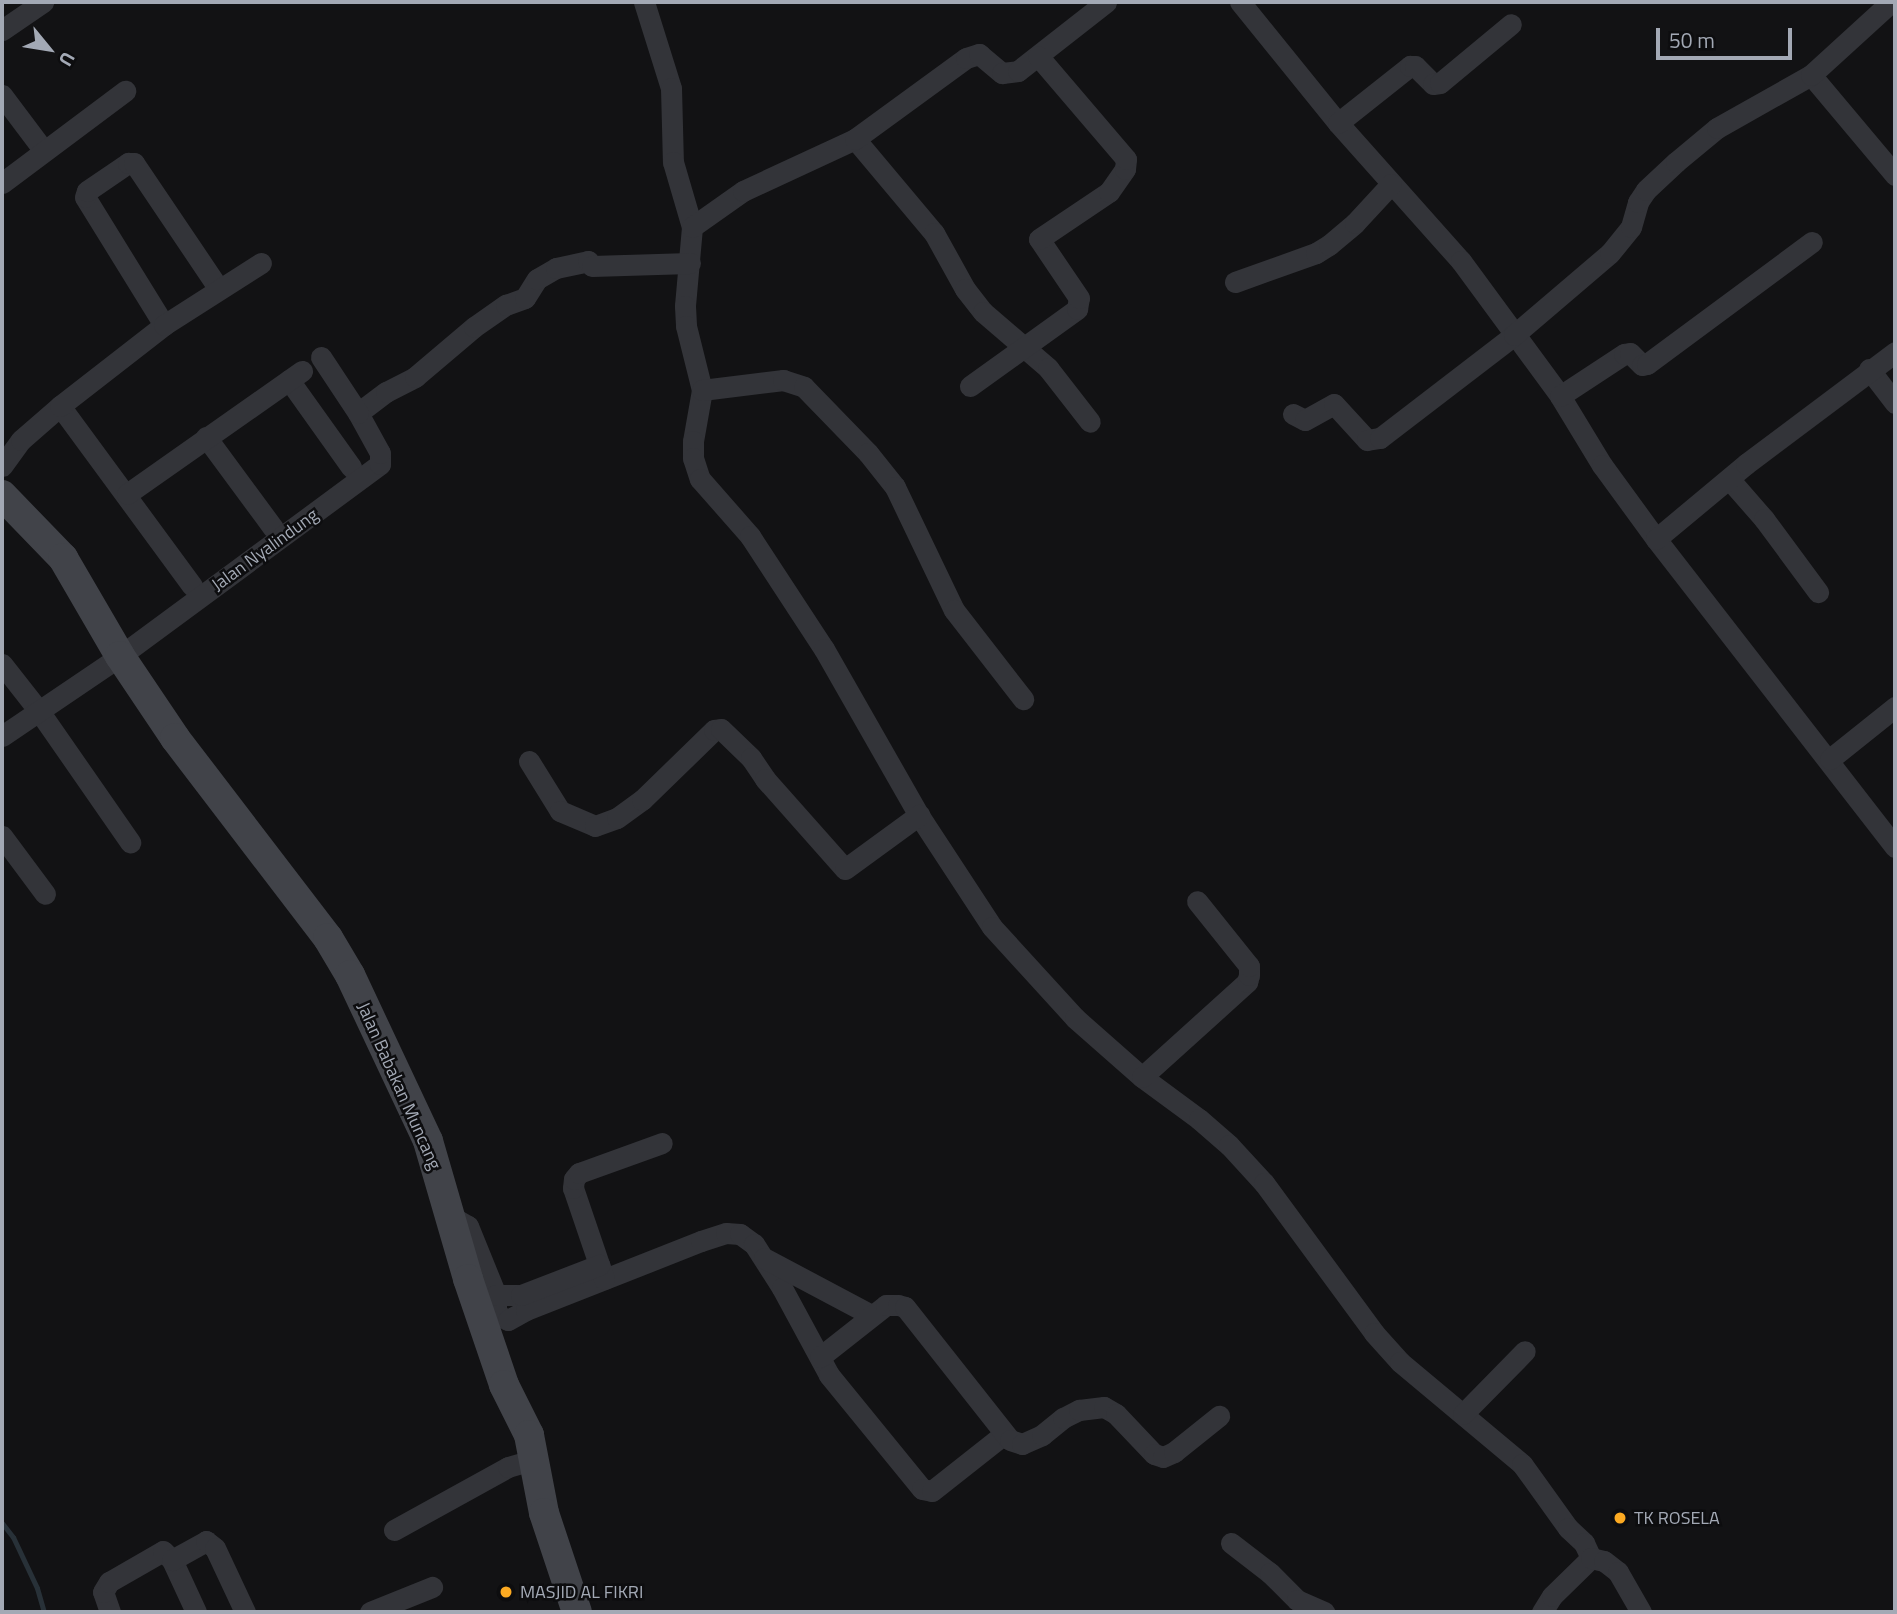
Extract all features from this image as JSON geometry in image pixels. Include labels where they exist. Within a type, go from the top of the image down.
[{"type":"street","points":[[2,30],[43,2]]},
{"type":"street","points":[[644,2],[671,88],[673,162],[692,227],[686,326],[702,390],[693,442],[693,458],[701,479],[750,536],[824,649],[919,815],[992,927],[1076,1018],[1142,1077],[1229,1145],[1264,1182],[1374,1333],[1400,1362],[1522,1464],[1568,1528],[1584,1543],[1591,1558]]},
{"type":"street","points":[[692,227],[743,191],[855,139],[966,58],[979,54],[1009,74],[1106,2]]},
{"type":"street","points":[[1240,2],[1338,123],[1461,261],[1560,396],[1602,465],[1656,539],[1830,759],[1895,847]]},
{"type":"street","points":[[1293,414],[1304,420],[1334,404],[1367,440],[1376,441],[1514,335],[1610,253],[1631,227],[1638,202],[1646,190],[1676,162],[1717,128],[1811,75],[1891,2]]},
{"type":"street","points":[[1338,123],[1410,66],[1415,65],[1433,84],[1440,83],[1511,24]]},
{"type":"street","points":[[970,386],[1027,348],[1073,313],[1079,305],[1079,298],[1039,239],[1109,192],[1119,180],[1126,159],[1038,55]]},
{"type":"street","points":[[1811,75],[1895,175]]},
{"type":"street","points":[[2,183],[125,91]]},
{"type":"street","points":[[2,95],[44,151]]},
{"type":"street","points":[[855,139],[934,233],[973,300],[1048,369],[1090,422]]},
{"type":"street","points":[[164,325],[85,197],[87,191],[118,170],[134,163],[219,289]]},
{"type":"street","points":[[1235,282],[1316,253],[1329,245],[1355,223],[1391,184]]},
{"type":"street","points":[[1560,396],[1624,354],[1630,354],[1642,365],[1647,364],[1812,242]]},
{"type":"street","points":[[358,413],[386,392],[415,377],[452,343],[506,305],[525,298],[537,279],[556,268],[588,261],[592,266],[690,263]]},
{"type":"street","points":[[2,466],[12,444],[60,406],[164,325],[261,263]]},
{"type":"street","points":[[1656,539],[1746,464],[1895,352]]},
{"type":"street","name":"Jalan Nyalindung","points":[[2,736],[120,656],[380,464],[380,453],[369,432],[321,357]]},
{"type":"street","points":[[1869,369],[1895,403]]},
{"type":"street","points":[[127,494],[295,376],[351,467]]},
{"type":"street","points":[[702,390],[783,380],[804,387],[868,453],[895,487],[954,610],[1023,699]]},
{"type":"street","points":[[60,406],[192,586]]},
{"type":"street","points":[[206,437],[273,528]]},
{"type":"street","points":[[1730,480],[1764,519],[1818,592]]},
{"type":"street","name":"Jalan Babakan Muncang","points":[[2,495],[62,558],[120,656],[175,738],[328,938],[350,975],[428,1141],[468,1279],[504,1385],[529,1435],[536,1459],[544,1513],[577,1612]]},
{"type":"street","points":[[2,664],[39,711],[130,842]]},
{"type":"street","points":[[1830,759],[1895,707]]},
{"type":"street","points":[[530,761],[560,811],[596,826],[617,818],[642,800],[714,730],[721,729],[751,758],[765,779],[801,816],[837,864],[845,869],[919,815]]},
{"type":"street","points":[[2,836],[44,894]]},
{"type":"street","points":[[1142,1077],[1247,982],[1249,966],[1197,901]]},
{"type":"street","points":[[601,1272],[573,1188],[574,1179],[579,1173],[662,1143]]},
{"type":"street","points":[[452,1222],[459,1221],[468,1226],[496,1295],[494,1307],[500,1318],[508,1320],[523,1302],[601,1272],[726,1233],[740,1234],[754,1244],[829,1375],[926,1492],[932,1491],[1003,1435]]},
{"type":"street","points":[[762,1257],[871,1315]]},
{"type":"street","points":[[820,1357],[886,1305],[905,1307],[1003,1435],[1023,1444],[1042,1435],[1063,1418],[1079,1410],[1104,1407],[1116,1414],[1154,1454],[1163,1457],[1174,1452],[1219,1416]]},
{"type":"street","points":[[1463,1414],[1525,1351]]},
{"type":"street","points":[[394,1530],[508,1467],[536,1459]]},
{"type":"street","points":[[172,1560],[206,1541],[210,1543],[215,1548],[245,1612]]},
{"type":"street","points":[[1231,1543],[1270,1573],[1297,1600],[1324,1612]]},
{"type":"street","points":[[110,1612],[103,1592],[109,1581],[163,1551],[172,1560],[196,1612]]},
{"type":"street","points":[[1542,1612],[1552,1596],[1591,1558]]},
{"type":"street","points":[[1591,1558],[1604,1561],[1618,1572],[1641,1612]]},
{"type":"street","points":[[370,1612],[432,1587]]},
{"type":"waterway","points":[[2,1523],[13,1537],[37,1588],[44,1612]]},
{"type":"place","name":"TK ROSELA","points":[[1620,1518]]},
{"type":"place","name":"MASJID AL FIKRI","points":[[506,1592]]}]
